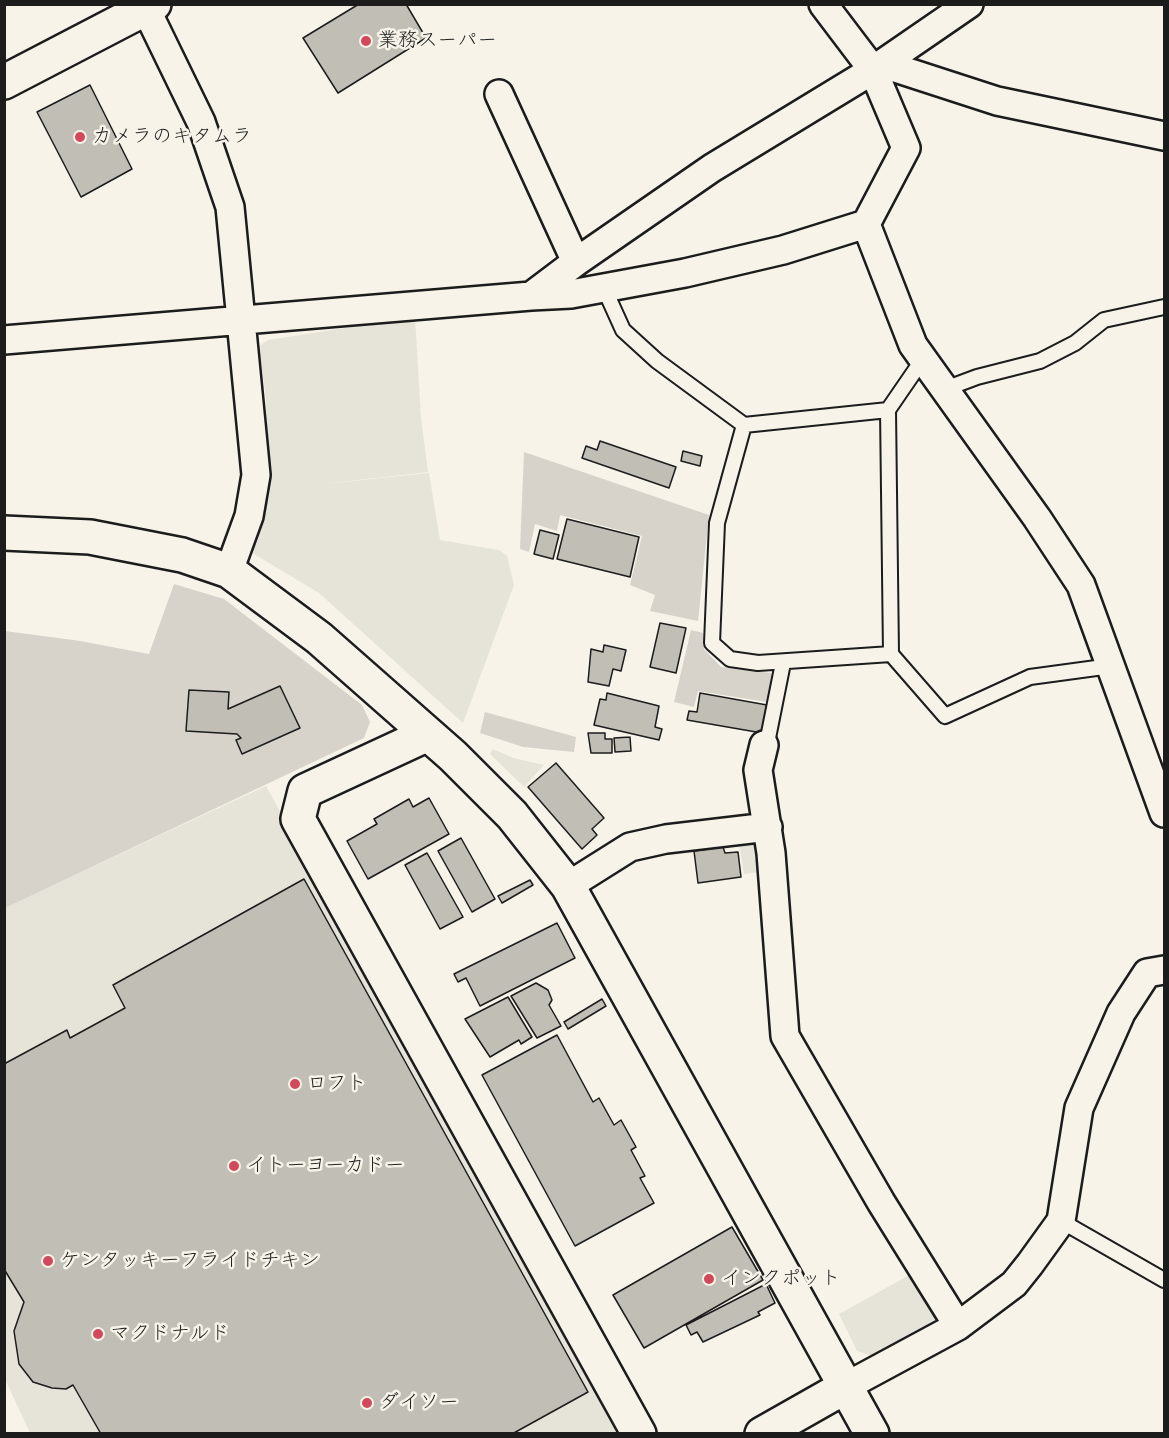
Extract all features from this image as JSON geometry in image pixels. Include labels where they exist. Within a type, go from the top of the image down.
[{"type":"street","points":[[4,340],[571,294],[783,250],[866,224],[906,148],[878,67],[823,4]]},
{"type":"street","points":[[531,296],[712,168],[878,67],[969,4]]},
{"type":"street","points":[[4,82],[150,7],[201,122],[230,207],[243,320],[256,475],[249,516],[228,571]]},
{"type":"street","points":[[878,67],[997,101],[1164,136]]},
{"type":"street","points":[[499,94],[576,262]]},
{"type":"street","points":[[866,224],[913,345],[1037,518],[1081,585],[1164,813]]},
{"type":"street","points":[[4,533],[90,537],[182,555],[228,571],[319,638],[428,734],[512,815],[568,886],[872,1434]]},
{"type":"street","points":[[428,734],[305,791],[298,819],[639,1434]]},
{"type":"street","points":[[764,745],[758,770],[768,827],[785,1036],[881,1202],[958,1326]]},
{"type":"street","points":[[568,886],[630,847],[666,838],[768,827]]},
{"type":"street","points":[[762,1434],[958,1326],[1014,1284],[1061,1221],[1078,1108],[1121,1013],[1147,973],[1164,970]]},
{"type":"lane","points":[[604,288],[623,330],[657,361],[744,425],[888,410]]},
{"type":"lane","points":[[945,389],[977,377],[1040,360],[1075,343],[1104,320],[1164,306]]},
{"type":"lane","points":[[923,358],[888,410],[891,654],[945,716],[1030,678],[1111,666]]},
{"type":"lane","points":[[744,425],[717,523],[712,643],[730,659],[783,663],[891,654]]},
{"type":"lane","points":[[764,745],[768,738],[783,663]]},
{"type":"lane","points":[[1061,1221],[1164,1280]]},
{"type":"shaded area","points":[[415,317],[421,418],[428,472],[314,485],[429,473],[440,540],[499,550],[507,556],[514,585],[463,723],[319,593],[254,554],[250,543],[262,513],[268,488],[266,399],[259,346],[268,340]]},
{"type":"shaded area","points":[[524,452],[709,515],[698,621],[650,611],[655,595],[630,585],[642,536],[560,515],[557,531],[535,524],[529,552],[520,549]]},
{"type":"shaded area","points":[[174,584],[224,599],[362,705],[370,722],[364,738],[5,908],[5,631],[80,641],[149,654]]},
{"type":"shaded area","points":[[691,630],[703,633],[704,649],[721,667],[771,673],[773,681],[767,702],[698,691],[694,707],[674,702]]},
{"type":"shaded area","points":[[485,712],[576,737],[574,752],[523,747],[480,733]]},
{"type":"shaded area","points":[[493,749],[513,758],[544,765],[524,787],[490,754]]},
{"type":"shaded area","name":"イトーヨーカドー","points":[[266,786],[624,1433],[30,1433],[4,1377],[4,908]]},
{"type":"shaded area","points":[[755,842],[760,872],[744,874],[739,844]]},
{"type":"shaded area","points":[[915,1272],[938,1312],[933,1323],[872,1356],[857,1351],[839,1314]]},
{"type":"building","points":[[359,4],[406,4],[426,38],[338,93],[303,38]]},
{"type":"building","points":[[90,85],[132,169],[81,197],[37,112]]},
{"type":"building","points":[[600,441],[676,467],[669,488],[582,458],[586,446],[597,450]]},
{"type":"building","points":[[683,451],[702,456],[700,466],[681,461]]},
{"type":"building","points":[[567,519],[639,537],[630,577],[557,559]]},
{"type":"building","points":[[540,530],[559,535],[553,559],[534,554]]},
{"type":"building","points":[[660,623],[686,628],[676,673],[650,667]]},
{"type":"building","points":[[604,645],[626,650],[621,671],[613,669],[609,686],[588,682],[591,649],[603,652]]},
{"type":"building","points":[[280,686],[300,728],[242,754],[236,740],[241,738],[237,734],[186,731],[189,690],[229,692],[228,709]]},
{"type":"building","points":[[607,693],[659,706],[655,727],[662,729],[659,740],[594,725],[600,699],[606,700]]},
{"type":"building","points":[[700,693],[767,705],[762,733],[687,720],[689,711],[697,712]]},
{"type":"building","points":[[588,733],[605,733],[605,739],[612,739],[612,753],[591,753]]},
{"type":"building","points":[[630,737],[631,751],[615,752],[614,738]]},
{"type":"building","points":[[556,763],[604,818],[592,829],[597,835],[582,849],[528,787]]},
{"type":"building","points":[[429,798],[449,834],[368,879],[347,841],[377,824],[374,819],[409,799],[413,807]]},
{"type":"building","points":[[461,838],[495,899],[472,912],[438,851]]},
{"type":"building","points":[[723,847],[725,853],[738,852],[741,877],[698,883],[694,851]]},
{"type":"building","points":[[427,853],[463,917],[440,929],[405,865]]},
{"type":"building","name":"イトーヨーカドー","points":[[304,879],[588,1392],[512,1434],[101,1434],[73,1385],[66,1389],[52,1388],[33,1382],[19,1364],[14,1331],[24,1302],[4,1269],[4,1064],[67,1030],[70,1038],[125,1008],[113,985]]},
{"type":"building","points":[[530,880],[533,885],[502,903],[498,896]]},
{"type":"building","points":[[557,923],[575,958],[480,1006],[466,978],[458,982],[454,974]]},
{"type":"building","points":[[536,983],[548,990],[552,1000],[549,1005],[561,1026],[537,1038],[511,996]]},
{"type":"building","points":[[508,997],[532,1037],[521,1044],[519,1040],[490,1057],[465,1019]]},
{"type":"building","points":[[602,999],[606,1006],[568,1029],[564,1022]]},
{"type":"building","points":[[557,1035],[593,1102],[599,1098],[614,1125],[621,1120],[636,1147],[631,1150],[645,1176],[640,1178],[654,1203],[575,1246],[482,1075]]},
{"type":"building","points":[[732,1227],[763,1280],[644,1348],[613,1295]]},
{"type":"building","points":[[766,1284],[775,1303],[758,1312],[760,1315],[703,1342],[697,1332],[691,1335],[686,1325]]},
{"type":"place","name":"業務スーパー","points":[[366,41]]},
{"type":"place","name":"カメラのキタムラ","points":[[80,137]]},
{"type":"place","name":"ロフト","points":[[295,1084]]},
{"type":"place","name":"イトーヨーカドー","points":[[234,1166]]},
{"type":"place","name":"ケンタッキーフライドチキン","points":[[48,1261]]},
{"type":"place","name":"インクポット","points":[[709,1279]]},
{"type":"place","name":"マクドナルド","points":[[98,1334]]},
{"type":"place","name":"ダイソー","points":[[367,1403]]}]
